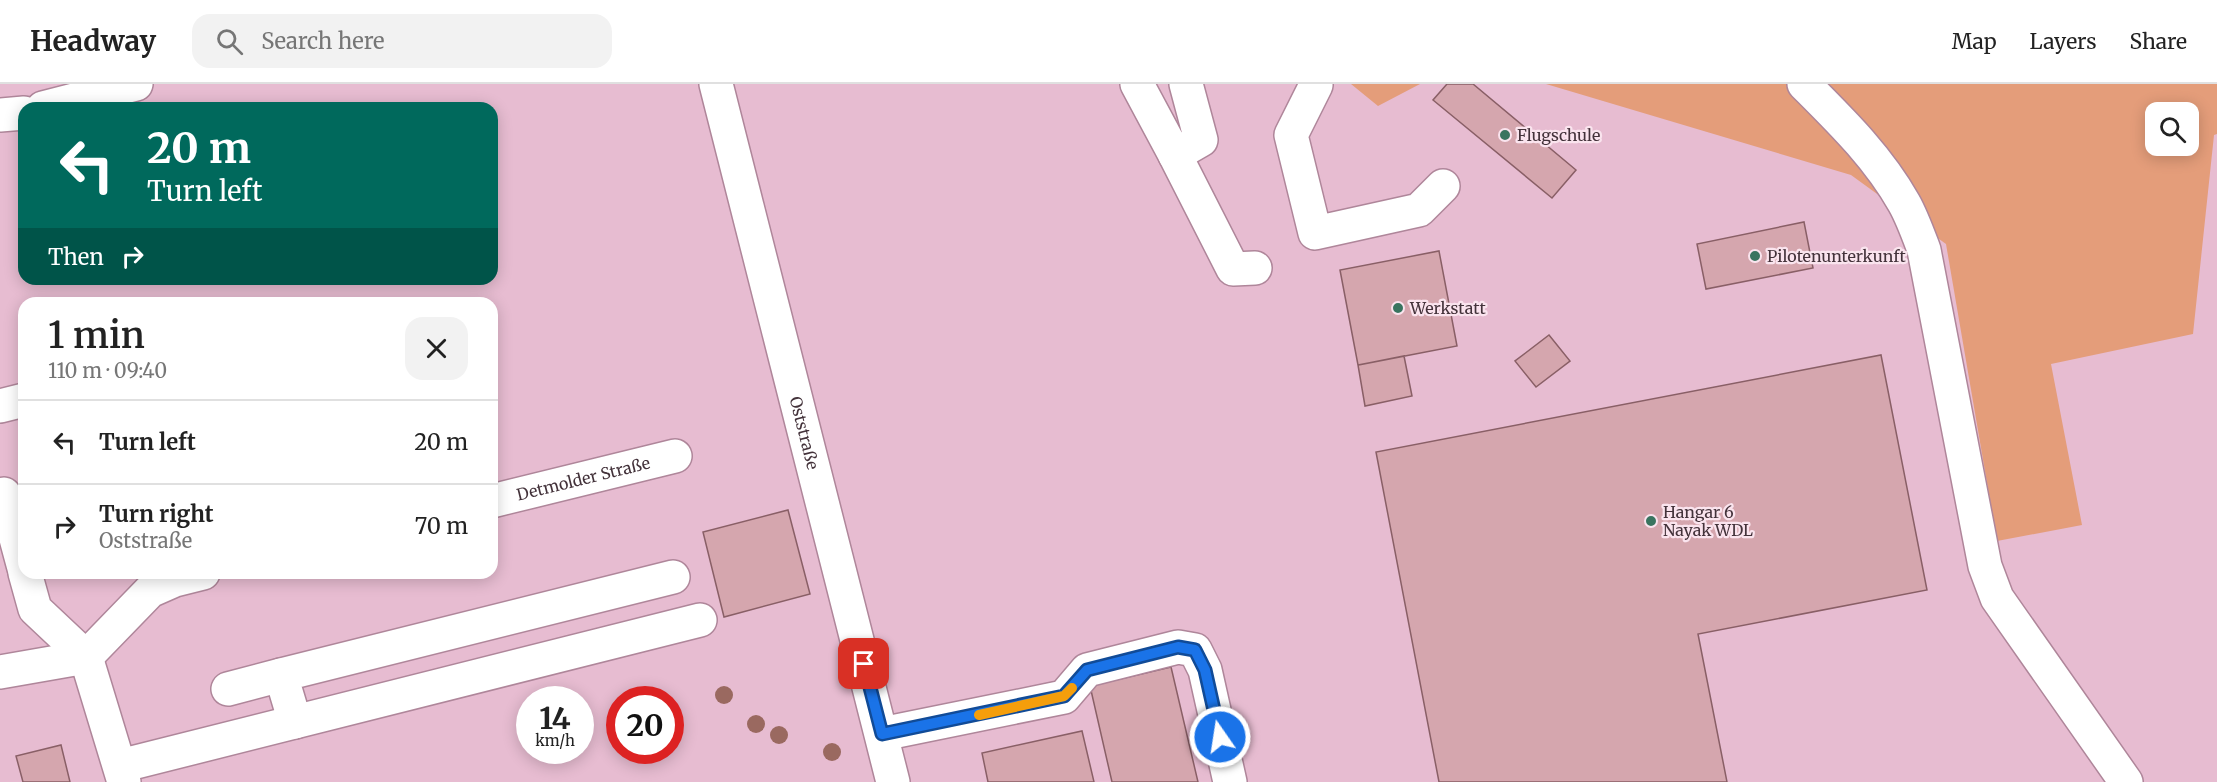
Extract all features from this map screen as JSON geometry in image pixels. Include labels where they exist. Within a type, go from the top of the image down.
[{"type":"lane","points":[[66,102],[136,84]]},
{"type":"lane","name":"Oststraße","points":[[716,84],[893,782]]},
{"type":"lane","points":[[1137,84],[1233,269],[1255,268]]},
{"type":"lane","points":[[1175,155],[1201,140],[1186,84]]},
{"type":"lane","points":[[1804,84],[1849,129],[1884,172],[1905,204],[1924,250],[1984,566],[1997,598],[2126,782]]},
{"type":"lane","points":[[1316,85],[1291,135],[1315,233],[1419,210],[1443,186]]},
{"type":"lane","points":[[0,115],[18,114]]},
{"type":"lane","points":[[0,406],[18,402]]},
{"type":"lane","name":"Detmolder Straße","points":[[498,500],[675,456]]},
{"type":"lane","points":[[4,494],[18,546]]},
{"type":"lane","points":[[228,689],[673,577]]},
{"type":"lane","points":[[28,579],[35,609],[86,657],[122,774],[295,722],[700,620]]},
{"type":"lane","points":[[0,672],[86,657],[149,582],[179,579]]},
{"type":"lane","points":[[882,734],[1064,696],[1087,670],[1178,647],[1187,648],[1195,650],[1205,670],[1230,782]]},
{"type":"lane","points":[[281,675],[295,722]]},
{"type":"shaded area","points":[[1351,84],[1420,84],[1378,106]]},
{"type":"shaded area","points":[[1546,84],[2217,84],[2217,134],[2214,135],[2193,334],[2051,364],[2082,525],[1997,541],[1946,244],[1851,175]]},
{"type":"building","name":"Flugschule","points":[[1447,84],[1473,84],[1576,170],[1552,198],[1433,100]]},
{"type":"building","name":"Pilotenunterkunft","points":[[1804,222],[1813,268],[1706,289],[1697,244]]},
{"type":"building","name":"Werkstatt","points":[[1439,251],[1457,346],[1358,365],[1340,270]]},
{"type":"building","points":[[1549,335],[1570,361],[1536,387],[1515,361]]},
{"type":"building","name":"Hangar 6 Nayak WDL","points":[[1881,355],[1927,590],[1698,634],[1727,782],[1439,782],[1376,452]]},
{"type":"building","points":[[1404,356],[1412,396],[1365,406],[1358,365]]},
{"type":"building","points":[[788,510],[810,594],[724,617],[703,532]]},
{"type":"building","points":[[1171,667],[1198,782],[1112,782],[1090,686]]},
{"type":"building","points":[[1082,731],[1094,782],[988,782],[982,753]]},
{"type":"building","points":[[61,745],[70,782],[23,782],[16,756]]},
{"type":"slow traffic","points":[[979,715],[1064,696],[1072,688]]},
{"type":"place","name":"Flugschule","points":[[1505,135]]},
{"type":"place","name":"Pilotenunterkunft","points":[[1755,256]]},
{"type":"place","name":"Werkstatt","points":[[1398,308]]},
{"type":"place","name":"Hangar 6 Nayak WDL","points":[[1651,521]]},
{"type":"route","points":[[864,664],[882,734],[1064,696],[1087,670],[1178,647],[1195,650],[1205,670],[1220,737]]}]
